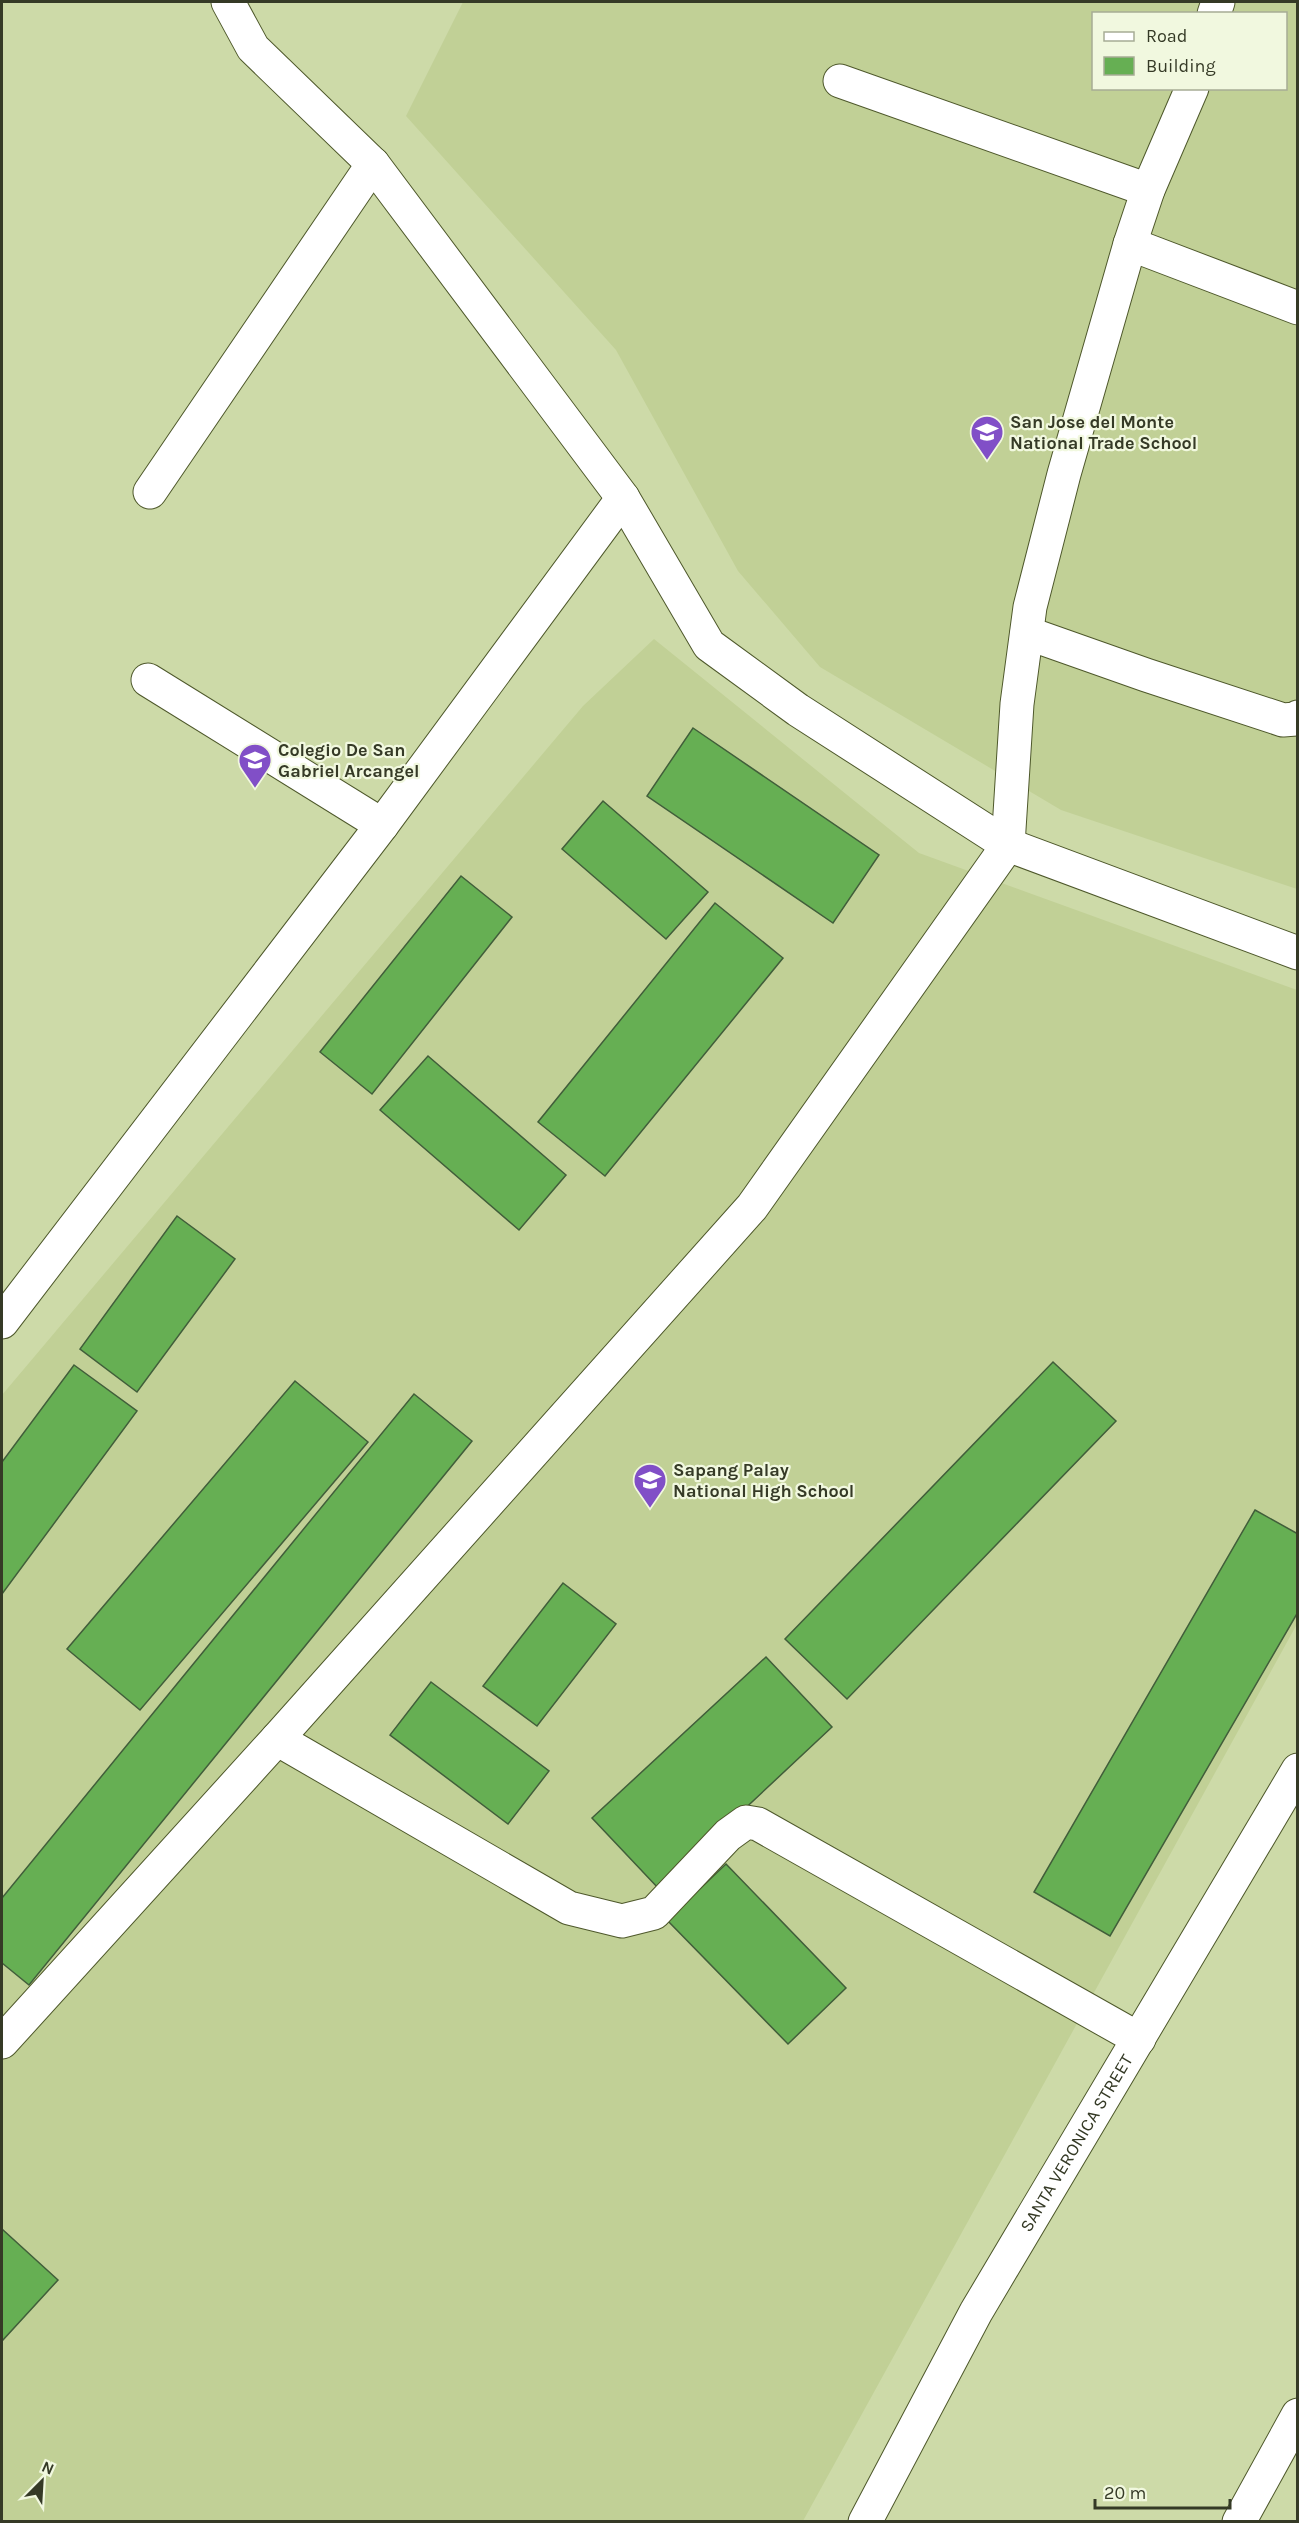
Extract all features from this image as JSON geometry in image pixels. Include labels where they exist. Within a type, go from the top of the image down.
[{"type":"street","points":[[228,2],[253,48],[373,164],[623,498],[709,645],[798,710],[1008,845],[1298,953]]},
{"type":"street","points":[[840,81],[1148,190]]},
{"type":"street","points":[[2,2042],[277,1739],[752,1207],[1008,845],[1017,704],[1030,607],[1064,474],[1130,244],[1148,190],[1191,90]]},
{"type":"street","points":[[150,492],[373,164]]},
{"type":"street","points":[[1130,244],[1298,308]]},
{"type":"street","points":[[2,1322],[382,825],[623,498]]},
{"type":"street","points":[[1026,633],[1282,720],[1298,717]]},
{"type":"street","points":[[148,680],[382,825]]},
{"type":"street","points":[[277,1739],[569,1908],[622,1921],[654,1913],[728,1835],[746,1822],[758,1824],[1139,2039]]},
{"type":"street","name":"SANTA VERONICA STREET","points":[[865,2522],[976,2312],[1298,1770]]},
{"type":"street","points":[[1239,2522],[1298,2415]]},
{"type":"shaded area","name":"San Jose del Monte National Trade School","points":[[463,2],[1297,2],[1297,889],[1061,810],[820,667],[738,571],[616,350],[406,116]]},
{"type":"shaded area","name":"Sapang Palay National High School","points":[[654,639],[919,853],[1297,990],[1297,1624],[803,2521],[2,2522],[2,1395],[583,706]]},
{"type":"building","points":[[693,728],[879,855],[833,923],[647,796]]},
{"type":"building","points":[[603,801],[708,892],[666,939],[562,849]]},
{"type":"building","points":[[461,876],[512,917],[372,1094],[320,1052]]},
{"type":"building","points":[[715,903],[783,958],[605,1176],[538,1122]]},
{"type":"building","points":[[428,1056],[566,1175],[519,1230],[380,1110]]},
{"type":"building","points":[[177,1216],[235,1259],[137,1392],[80,1349]]},
{"type":"building","points":[[1053,1362],[1116,1421],[847,1699],[785,1639]]},
{"type":"building","points":[[74,1365],[137,1411],[2,1594],[2,1462]]},
{"type":"building","points":[[295,1381],[368,1442],[140,1710],[67,1649]]},
{"type":"building","points":[[414,1394],[472,1441],[29,1985],[2,1963],[2,1898]]},
{"type":"building","points":[[1255,1510],[1298,1534],[1298,1612],[1110,1936],[1034,1892]]},
{"type":"building","points":[[563,1583],[616,1624],[537,1726],[483,1686]]},
{"type":"building","points":[[766,1657],[832,1727],[659,1889],[592,1818]]},
{"type":"building","points":[[431,1682],[549,1771],[508,1824],[390,1735]]},
{"type":"building","points":[[726,1864],[846,1988],[788,2044],[667,1920]]},
{"type":"building","points":[[2,2229],[58,2280],[2,2341]]},
{"type":"place","name":"San Jose del Monte National Trade School","points":[[987,461]]},
{"type":"place","name":"Colegio De San Gabriel Arcangel","points":[[255,789]]},
{"type":"place","name":"Sapang Palay National High School","points":[[650,1509]]}]
